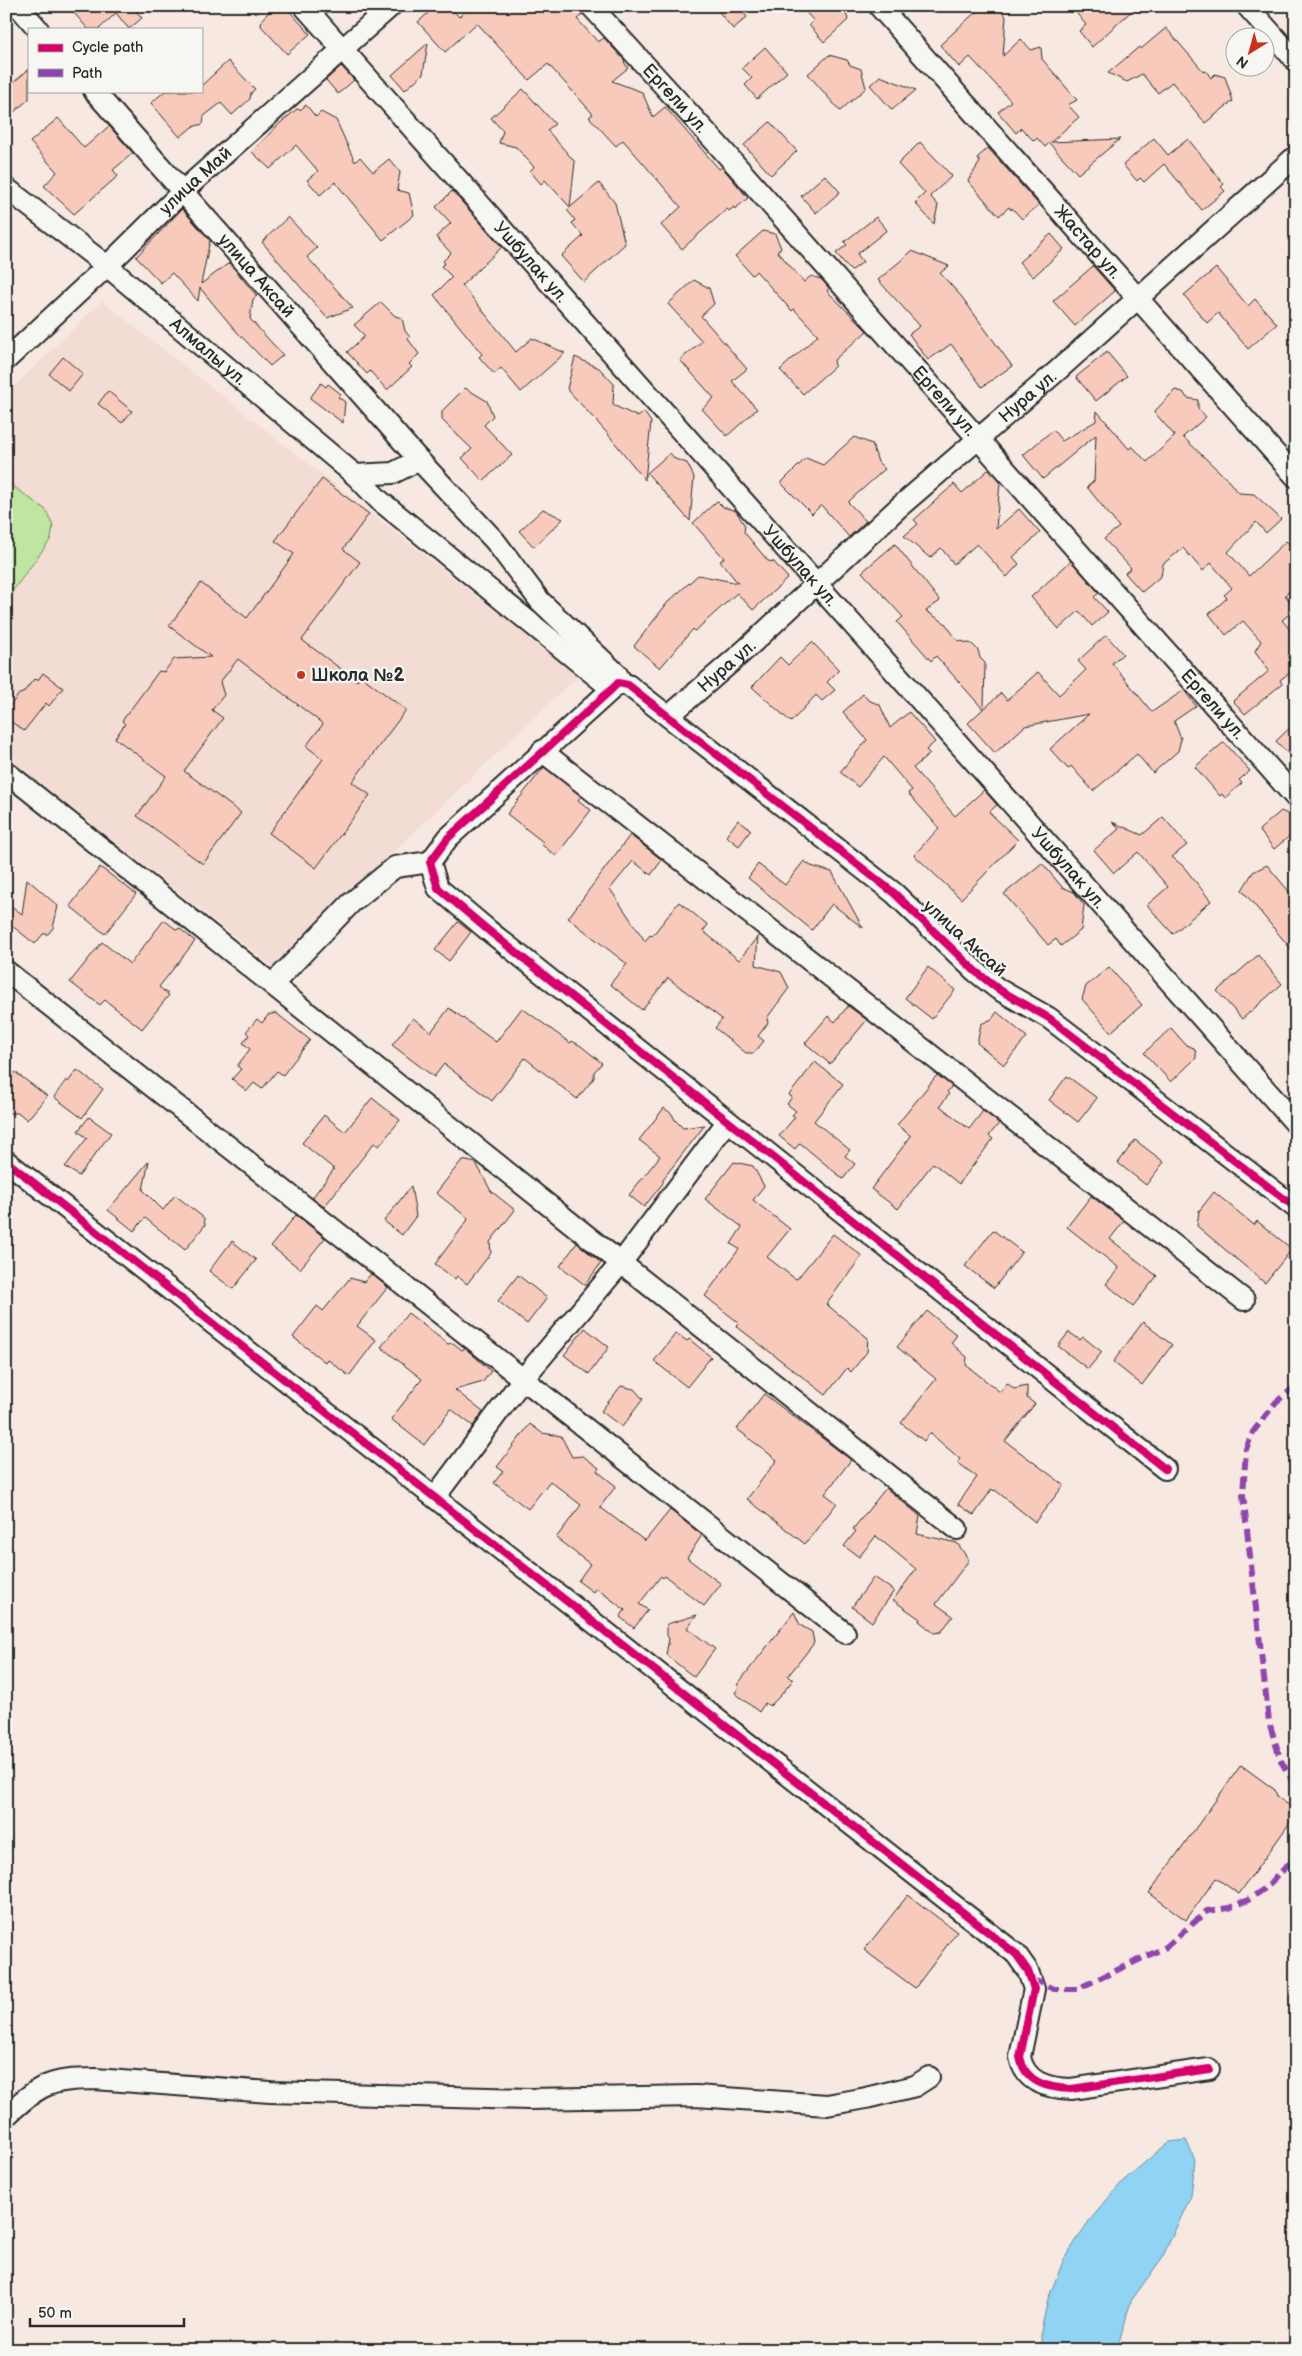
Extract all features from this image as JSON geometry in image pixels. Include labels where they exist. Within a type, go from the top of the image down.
[{"type":"street","points":[[18,6],[37,28]]},
{"type":"street","name":"Ушбулак ул.","points":[[304,6],[1296,1124]]},
{"type":"street","name":"улица Май","points":[[6,360],[107,266],[182,191],[391,6]]},
{"type":"street","name":"Ергели ул.","points":[[591,6],[719,146],[977,440],[1296,798]]},
{"type":"street","name":"Жастар ул.","points":[[879,6],[1296,478]]},
{"type":"street","points":[[1247,6],[1296,61]]},
{"type":"street","name":"улица Аксай","points":[[95,92],[419,460],[495,541],[540,602],[617,674],[617,686],[628,684],[670,715],[894,893],[975,971],[998,989],[1049,1018],[1296,1208]]},
{"type":"street","name":"Нура ул.","points":[[670,715],[816,585],[898,508],[1138,298],[1296,156]]},
{"type":"street","name":"Алмалы ул.","points":[[6,188],[107,266],[355,475],[379,500],[617,686]]},
{"type":"street","points":[[355,475],[392,473],[419,460]]},
{"type":"street","points":[[273,984],[344,910],[395,867],[430,862],[448,838],[542,751],[617,686]]},
{"type":"street","points":[[542,751],[1244,1300]]},
{"type":"street","points":[[6,772],[957,1529]]},
{"type":"street","points":[[430,862],[438,888],[489,931],[1165,1469]]},
{"type":"street","points":[[6,971],[845,1634]]},
{"type":"street","points":[[435,1497],[523,1379],[621,1263],[727,1122]]},
{"type":"street","points":[[6,1161],[1016,1954],[1028,1971],[1034,1989],[1020,2056],[1022,2066],[1029,2075],[1051,2088],[1071,2090],[1209,2069]]},
{"type":"street","points":[[6,2116],[31,2092],[49,2083],[68,2079],[95,2079],[270,2092],[355,2095],[529,2099],[696,2096],[827,2105],[915,2086],[928,2077]]},
{"type":"shaded area","points":[[102,301],[578,676],[273,967],[6,756],[6,394]]},
{"type":"green space","points":[[6,481],[46,510],[53,525],[51,539],[6,600]]},
{"type":"water","points":[[1186,2140],[1195,2160],[1191,2196],[1162,2258],[1131,2301],[1117,2350],[1041,2350],[1041,2331],[1048,2299],[1064,2259],[1089,2221],[1123,2181],[1169,2142]]},
{"type":"building","points":[[68,6],[132,6],[142,18],[128,28],[116,13],[100,28],[87,28]]},
{"type":"building","points":[[275,6],[285,6],[310,34],[287,54],[261,26],[262,19]]},
{"type":"building","points":[[436,6],[449,6],[459,17],[467,9],[470,12],[477,6],[579,6],[583,14],[577,19],[598,42],[604,38],[625,61],[628,68],[612,81],[642,92],[653,117],[665,107],[719,169],[722,167],[748,198],[735,209],[734,207],[729,211],[727,209],[682,249],[661,225],[681,207],[623,140],[616,146],[589,117],[593,114],[548,64],[529,80],[477,23],[445,52],[418,22]]},
{"type":"building","points":[[714,6],[738,6],[747,17],[733,29]]},
{"type":"building","points":[[800,6],[844,6],[848,20],[824,42],[809,25],[814,21]]},
{"type":"building","points":[[982,6],[1002,8],[1006,17],[1003,56],[1021,39],[1031,50],[1041,47],[1042,59],[1077,100],[1068,105],[1079,117],[1051,142],[1120,139],[1078,174],[1049,143],[1045,147],[1037,138],[1034,141],[1021,128],[1016,133],[998,112],[1011,101],[970,57],[959,67],[940,45]]},
{"type":"building","points":[[1071,6],[1137,6],[1092,47],[1079,31],[1086,25]]},
{"type":"building","points":[[1166,28],[1211,78],[1215,74],[1225,78],[1233,101],[1205,123],[1172,82],[1158,93],[1142,74],[1127,82],[1108,73],[1139,47],[1141,49]]},
{"type":"building","points":[[428,43],[423,74],[405,90],[392,75]]},
{"type":"building","points":[[765,47],[787,72],[757,99],[745,85],[752,78],[742,68]]},
{"type":"building","points":[[829,55],[847,60],[850,65],[861,69],[866,88],[840,111],[808,74]]},
{"type":"building","points":[[228,61],[255,89],[251,93],[250,99],[232,115],[221,103],[204,116],[203,124],[192,127],[180,137],[151,103],[164,92],[202,92],[202,85]]},
{"type":"building","points":[[341,66],[354,80],[338,94],[326,80]]},
{"type":"building","points":[[28,70],[29,99],[6,119],[6,89]]},
{"type":"building","points":[[880,76],[916,90],[892,110],[870,85]]},
{"type":"building","points":[[523,89],[555,124],[547,130],[575,162],[570,207],[545,180],[541,184],[530,171],[534,167],[516,147],[499,143],[503,131],[491,118]]},
{"type":"building","points":[[306,105],[316,117],[321,112],[336,120],[355,162],[360,157],[373,172],[389,159],[400,172],[397,190],[409,193],[414,215],[383,240],[335,182],[320,195],[307,180],[318,171],[296,145],[270,169],[252,152],[278,125],[297,109],[300,110]]},
{"type":"building","points":[[58,118],[84,148],[109,126],[133,153],[113,170],[118,176],[74,214],[44,186],[57,172],[30,142]]},
{"type":"building","points":[[770,122],[797,151],[771,175],[744,145]]},
{"type":"building","points":[[1154,138],[1168,155],[1188,139],[1224,184],[1221,187],[1225,191],[1202,210],[1164,164],[1144,182],[1140,178],[1137,181],[1123,165]]},
{"type":"building","points":[[920,142],[952,176],[930,196],[938,205],[934,224],[915,203],[925,193],[898,164]]},
{"type":"building","points":[[988,148],[1039,205],[1022,219],[1009,207],[999,216],[968,181],[980,162],[977,158]]},
{"type":"building","points":[[825,175],[840,192],[816,213],[801,196]]},
{"type":"building","points":[[599,183],[615,203],[625,244],[584,282],[561,256],[583,236],[572,223],[575,220],[567,210]]},
{"type":"building","points":[[452,191],[502,247],[462,285],[516,352],[532,338],[565,353],[521,392],[501,368],[494,374],[479,357],[482,354],[434,295],[452,277],[441,266],[451,253],[436,237],[451,223],[436,207]]},
{"type":"building","points":[[182,209],[210,240],[201,284],[229,263],[257,296],[253,299],[250,319],[283,355],[270,366],[236,331],[200,288],[198,301],[172,273],[161,283],[136,257]]},
{"type":"building","points":[[288,217],[317,248],[307,257],[353,308],[327,318],[262,242]]},
{"type":"building","points":[[876,217],[887,230],[857,254],[863,262],[851,271],[836,253],[847,245],[844,242]]},
{"type":"building","points":[[763,231],[775,234],[781,248],[777,251],[804,282],[811,276],[821,279],[829,288],[827,291],[867,331],[834,360],[835,366],[803,394],[780,370],[818,335],[794,309],[792,311],[756,271],[752,275],[735,256]]},
{"type":"building","points":[[1051,234],[1064,249],[1033,277],[1019,262]]},
{"type":"building","points":[[912,251],[949,266],[940,273],[961,296],[1012,366],[982,387],[951,344],[928,360],[909,334],[920,326],[878,280]]},
{"type":"building","points":[[1093,266],[1115,291],[1075,326],[1053,301]]},
{"type":"building","points":[[1216,268],[1248,306],[1255,299],[1277,324],[1248,349],[1218,313],[1207,323],[1184,295]]},
{"type":"building","points":[[694,280],[709,288],[714,304],[701,316],[747,369],[732,381],[757,409],[727,436],[702,409],[714,398],[680,360],[702,341],[668,304]]},
{"type":"building","points":[[381,302],[395,316],[402,318],[405,331],[410,337],[408,339],[419,354],[409,364],[412,367],[387,390],[370,371],[367,374],[347,352],[365,336],[354,325]]},
{"type":"building","points":[[1107,352],[1127,376],[1096,401],[1076,377]]},
{"type":"building","points":[[63,357],[83,374],[69,391],[49,374]]},
{"type":"building","points":[[575,357],[599,368],[614,384],[613,405],[638,417],[644,412],[651,422],[645,480],[607,433],[567,389]]},
{"type":"building","points":[[321,383],[326,387],[328,384],[341,394],[338,397],[345,402],[343,423],[310,398]]},
{"type":"building","points":[[465,388],[487,401],[493,416],[484,425],[512,455],[483,481],[462,458],[472,449],[442,420],[442,411]]},
{"type":"building","points":[[1175,390],[1183,392],[1187,398],[1198,400],[1198,408],[1206,417],[1183,437],[1239,493],[1254,494],[1281,519],[1266,533],[1256,522],[1228,552],[1249,576],[1286,541],[1296,550],[1296,584],[1285,595],[1296,609],[1282,620],[1296,637],[1296,668],[1280,680],[1282,684],[1245,714],[1233,701],[1269,671],[1255,651],[1261,641],[1243,621],[1226,635],[1209,614],[1227,598],[1224,595],[1232,588],[1211,563],[1203,571],[1183,548],[1163,564],[1161,576],[1142,592],[1125,573],[1131,568],[1104,539],[1119,527],[1087,487],[1094,481],[1096,435],[1043,479],[1023,455],[1053,430],[1062,441],[1096,421],[1097,411],[1129,449],[1132,446],[1147,462],[1175,436],[1154,412]]},
{"type":"building","points":[[108,391],[132,411],[122,423],[98,404]]},
{"type":"building","points":[[854,437],[872,444],[878,462],[885,469],[848,502],[866,521],[849,537],[821,505],[812,514],[781,483],[806,458],[823,465]]},
{"type":"building","points":[[670,453],[675,459],[687,463],[694,477],[690,521],[647,473]]},
{"type":"building","points":[[988,470],[1000,482],[996,529],[1019,509],[1040,533],[1013,557],[1019,564],[1007,577],[977,544],[954,564],[941,548],[930,558],[904,536],[918,524],[914,520],[954,484],[962,493]]},
{"type":"building","name":"Школа №2","points":[[322,479],[369,514],[343,549],[360,562],[302,640],[357,681],[361,676],[406,710],[352,782],[370,795],[316,868],[269,833],[323,759],[306,746],[323,724],[238,659],[220,682],[224,695],[212,710],[223,718],[184,771],[241,813],[203,864],[137,816],[166,776],[115,738],[125,724],[122,721],[159,671],[164,672],[174,659],[211,657],[169,626],[201,583],[247,618],[294,554],[275,541]]},
{"type":"building","points":[[717,501],[723,507],[736,511],[745,526],[744,532],[768,561],[774,562],[788,578],[753,610],[737,593],[695,631],[693,629],[660,668],[634,646],[668,602],[698,575],[738,583],[720,561],[724,558],[693,523]]},
{"type":"building","points":[[543,509],[563,519],[534,547],[519,531]]},
{"type":"building","points":[[895,544],[940,601],[926,611],[945,623],[957,640],[972,644],[978,650],[980,658],[985,663],[984,709],[1001,693],[1007,700],[1038,672],[1059,695],[1086,670],[1078,661],[1106,635],[1123,654],[1112,663],[1152,712],[1184,690],[1196,706],[1174,721],[1181,739],[1178,751],[1153,773],[1137,754],[1093,791],[1071,766],[1068,769],[1050,749],[1089,714],[1025,726],[995,753],[968,723],[983,709],[936,656],[931,661],[897,622],[903,617],[862,572]]},
{"type":"building","points":[[1071,561],[1099,593],[1094,597],[1108,612],[1092,626],[1079,611],[1059,629],[1031,597]]},
{"type":"building","points":[[812,642],[839,670],[827,682],[835,690],[822,701],[816,695],[791,722],[752,687],[780,657],[788,665]]},
{"type":"building","points":[[43,673],[63,688],[49,706],[46,703],[24,731],[6,718],[6,711],[19,694],[23,693],[34,679],[38,680]]},
{"type":"building","points":[[863,694],[868,700],[880,705],[890,728],[909,712],[935,742],[926,750],[930,754],[913,768],[955,816],[984,790],[997,805],[989,812],[1018,840],[961,899],[914,855],[939,828],[908,793],[912,790],[884,757],[858,787],[840,772],[867,740],[843,712]]},
{"type":"building","points":[[1296,722],[1296,762],[1276,741]]},
{"type":"building","points":[[1224,742],[1250,771],[1239,780],[1242,783],[1225,798],[1222,794],[1220,796],[1195,767]]},
{"type":"building","points":[[544,767],[581,796],[578,800],[591,810],[556,856],[541,844],[543,842],[507,814]]},
{"type":"building","points":[[1281,811],[1294,817],[1296,831],[1274,849],[1259,830]]},
{"type":"building","points":[[1163,817],[1187,845],[1172,857],[1183,866],[1211,901],[1173,934],[1147,905],[1168,887],[1138,852],[1114,873],[1094,850],[1119,829],[1112,822],[1142,835]]},
{"type":"building","points":[[738,820],[751,830],[739,846],[726,836]]},
{"type":"building","points":[[630,835],[662,860],[651,875],[633,861],[610,889],[645,941],[650,935],[652,936],[679,902],[708,925],[703,931],[739,960],[758,936],[756,965],[781,972],[789,988],[767,1018],[768,1023],[758,1036],[764,1041],[754,1053],[746,1053],[715,1028],[722,1019],[668,978],[642,1010],[610,984],[627,964],[568,918]]},
{"type":"building","points":[[804,861],[811,866],[832,872],[863,928],[832,904],[812,930],[748,878],[758,864],[785,885]]},
{"type":"building","points":[[1042,863],[1062,887],[1074,892],[1084,905],[1081,930],[1061,946],[1056,939],[1048,945],[1004,894]]},
{"type":"building","points":[[1267,865],[1296,900],[1296,955],[1242,890],[1253,872]]},
{"type":"building","points":[[100,867],[136,894],[105,934],[70,906]]},
{"type":"building","points":[[27,879],[58,906],[53,928],[48,934],[43,934],[35,944],[6,921],[6,902],[22,914]]},
{"type":"building","points":[[164,920],[177,930],[179,928],[195,941],[159,987],[169,995],[142,1029],[105,1000],[100,1005],[70,982],[102,942],[130,964]]},
{"type":"building","points":[[458,922],[471,932],[449,961],[435,950]]},
{"type":"building","points":[[1258,955],[1282,984],[1242,1019],[1217,991]]},
{"type":"building","points":[[928,967],[955,990],[932,1019],[905,998]]},
{"type":"building","points":[[1109,967],[1142,1005],[1111,1032],[1082,999],[1086,986]]},
{"type":"building","points":[[848,1006],[867,1020],[830,1064],[805,1043],[828,1016],[835,1022]]},
{"type":"building","points":[[449,1008],[496,1042],[522,1008],[570,1043],[572,1041],[581,1046],[602,1063],[594,1072],[594,1078],[577,1099],[525,1058],[492,1101],[444,1064],[434,1077],[392,1045],[413,1018],[431,1032]]},
{"type":"building","points":[[997,1012],[1027,1037],[1004,1065],[977,1043],[981,1024],[992,1019]]},
{"type":"building","points":[[276,1013],[310,1040],[283,1075],[277,1071],[262,1089],[254,1083],[247,1091],[232,1079],[241,1069],[237,1066],[250,1049],[243,1043],[249,1035],[246,1032],[257,1019],[262,1023],[268,1015]]},
{"type":"building","points":[[1171,1028],[1186,1045],[1194,1048],[1196,1058],[1171,1082],[1144,1053]]},
{"type":"building","points":[[815,1062],[843,1084],[814,1121],[850,1150],[845,1156],[855,1164],[843,1179],[800,1143],[795,1149],[779,1136],[795,1117],[792,1115],[796,1111],[787,1104],[792,1097],[789,1095]]},
{"type":"building","points":[[77,1070],[103,1089],[82,1118],[54,1097],[66,1080],[68,1082]]},
{"type":"building","points":[[15,1072],[47,1096],[27,1120],[19,1113],[6,1113],[6,1085]]},
{"type":"building","points":[[937,1075],[952,1086],[947,1092],[949,1094],[940,1106],[969,1129],[983,1111],[999,1123],[989,1136],[993,1139],[959,1184],[933,1163],[898,1209],[871,1189],[911,1136],[897,1125]]},
{"type":"building","points":[[1067,1076],[1097,1098],[1078,1122],[1049,1100]]},
{"type":"building","points":[[372,1098],[400,1120],[379,1146],[374,1143],[324,1207],[312,1198],[334,1169],[302,1143],[324,1115],[345,1132]]},
{"type":"building","points":[[664,1108],[672,1114],[683,1128],[705,1125],[644,1207],[629,1195],[660,1156],[639,1140]]},
{"type":"building","points":[[89,1117],[111,1133],[79,1176],[65,1167],[87,1138],[78,1131]]},
{"type":"building","points":[[1135,1140],[1164,1162],[1146,1185],[1118,1163]]},
{"type":"building","points":[[462,1160],[476,1163],[491,1191],[515,1210],[490,1242],[491,1253],[467,1284],[457,1276],[455,1279],[435,1264],[468,1218],[436,1193]]},
{"type":"building","points":[[149,1161],[143,1190],[163,1210],[175,1195],[204,1218],[205,1225],[185,1250],[145,1218],[134,1231],[108,1210]]},
{"type":"building","points":[[734,1162],[753,1166],[764,1186],[753,1200],[790,1229],[767,1257],[794,1278],[797,1279],[833,1234],[862,1256],[826,1304],[868,1338],[867,1352],[851,1372],[847,1368],[826,1395],[736,1326],[739,1323],[705,1296],[739,1249],[731,1244],[742,1227],[705,1199]]},
{"type":"building","points":[[411,1186],[416,1216],[402,1235],[384,1221]]},
{"type":"building","points":[[1214,1192],[1254,1225],[1257,1221],[1292,1249],[1265,1283],[1197,1226],[1199,1211]]},
{"type":"building","points":[[1091,1196],[1124,1221],[1110,1239],[1157,1276],[1133,1306],[1106,1284],[1119,1268],[1067,1227]]},
{"type":"building","points":[[296,1215],[325,1238],[300,1269],[271,1246]]},
{"type":"building","points":[[993,1230],[1022,1252],[994,1288],[965,1266]]},
{"type":"building","points":[[232,1241],[256,1260],[233,1289],[209,1271]]},
{"type":"building","points":[[577,1243],[601,1263],[585,1285],[560,1266]]},
{"type":"building","points":[[371,1274],[388,1287],[357,1326],[376,1340],[349,1376],[327,1359],[325,1362],[293,1337],[317,1306],[323,1311],[350,1278],[364,1282]]},
{"type":"building","points":[[518,1275],[547,1298],[527,1324],[498,1301]]},
{"type":"building","points":[[927,1311],[957,1335],[951,1343],[967,1357],[966,1365],[1000,1392],[1007,1383],[1014,1389],[1027,1386],[1027,1398],[1035,1404],[1005,1441],[1064,1485],[1035,1522],[992,1489],[974,1515],[958,1504],[977,1477],[957,1462],[960,1459],[930,1433],[924,1441],[901,1423],[936,1379],[897,1347]]},
{"type":"building","points":[[408,1313],[448,1344],[453,1343],[462,1350],[465,1348],[491,1371],[483,1382],[455,1390],[483,1412],[473,1426],[451,1409],[424,1445],[391,1419],[422,1379],[381,1347]]},
{"type":"building","points":[[1143,1322],[1172,1345],[1142,1385],[1113,1362]]},
{"type":"building","points":[[585,1328],[609,1347],[589,1374],[564,1355]]},
{"type":"building","points":[[1069,1332],[1080,1340],[1083,1337],[1102,1352],[1088,1369],[1058,1346]]},
{"type":"building","points":[[676,1333],[687,1341],[689,1339],[711,1357],[687,1387],[654,1361]]},
{"type":"building","points":[[621,1386],[634,1389],[643,1399],[622,1427],[601,1411]]},
{"type":"building","points":[[764,1394],[851,1460],[825,1494],[837,1503],[805,1544],[747,1499],[777,1460],[737,1429]]},
{"type":"building","points":[[530,1424],[542,1433],[561,1436],[572,1457],[583,1456],[599,1468],[597,1471],[616,1486],[600,1507],[645,1541],[670,1510],[702,1535],[687,1558],[721,1584],[704,1606],[665,1576],[663,1578],[661,1576],[639,1604],[648,1610],[634,1628],[620,1617],[625,1610],[596,1588],[593,1592],[578,1581],[590,1564],[556,1538],[581,1505],[550,1481],[528,1509],[494,1483],[503,1471],[497,1467]]},
{"type":"building","points":[[886,1488],[920,1516],[917,1534],[957,1543],[969,1560],[936,1604],[953,1616],[941,1632],[934,1633],[919,1621],[920,1619],[893,1600],[916,1569],[876,1536],[859,1557],[844,1546],[856,1531],[853,1529]]},
{"type":"building","points":[[874,1577],[894,1591],[872,1622],[852,1607]]},
{"type":"building","points":[[794,1612],[800,1625],[812,1632],[814,1643],[788,1676],[793,1680],[770,1706],[765,1703],[759,1712],[735,1693],[739,1687],[737,1685]]},
{"type":"building","points":[[697,1615],[687,1628],[715,1649],[694,1677],[666,1655],[669,1638],[667,1636],[667,1624]]},
{"type":"building","points":[[1241,1765],[1275,1790],[1277,1796],[1296,1811],[1296,1814],[1239,1894],[1216,1878],[1186,1920],[1149,1893]]},
{"type":"building","points":[[908,1895],[957,1932],[915,1988],[864,1950]]},
{"type":"marked path","points":[[1296,1386],[1276,1402],[1253,1432],[1246,1449],[1243,1495],[1269,1722],[1281,1761],[1296,1787]]},
{"type":"marked path","points":[[1031,1979],[1054,1989],[1077,1989],[1166,1947],[1207,1911],[1229,1908],[1248,1900],[1264,1889],[1296,1857]]},
{"type":"cycle path","points":[[1165,1469],[489,931],[438,888],[430,862],[448,838],[618,683],[628,685],[894,893],[975,971],[998,989],[1049,1018],[1296,1208]]},
{"type":"cycle path","points":[[6,1161],[1016,1954],[1028,1971],[1034,1989],[1020,2057],[1023,2066],[1032,2078],[1046,2085],[1071,2089],[1209,2069]]},
{"type":"place","name":"Школа №2","points":[[301,675]]}]
